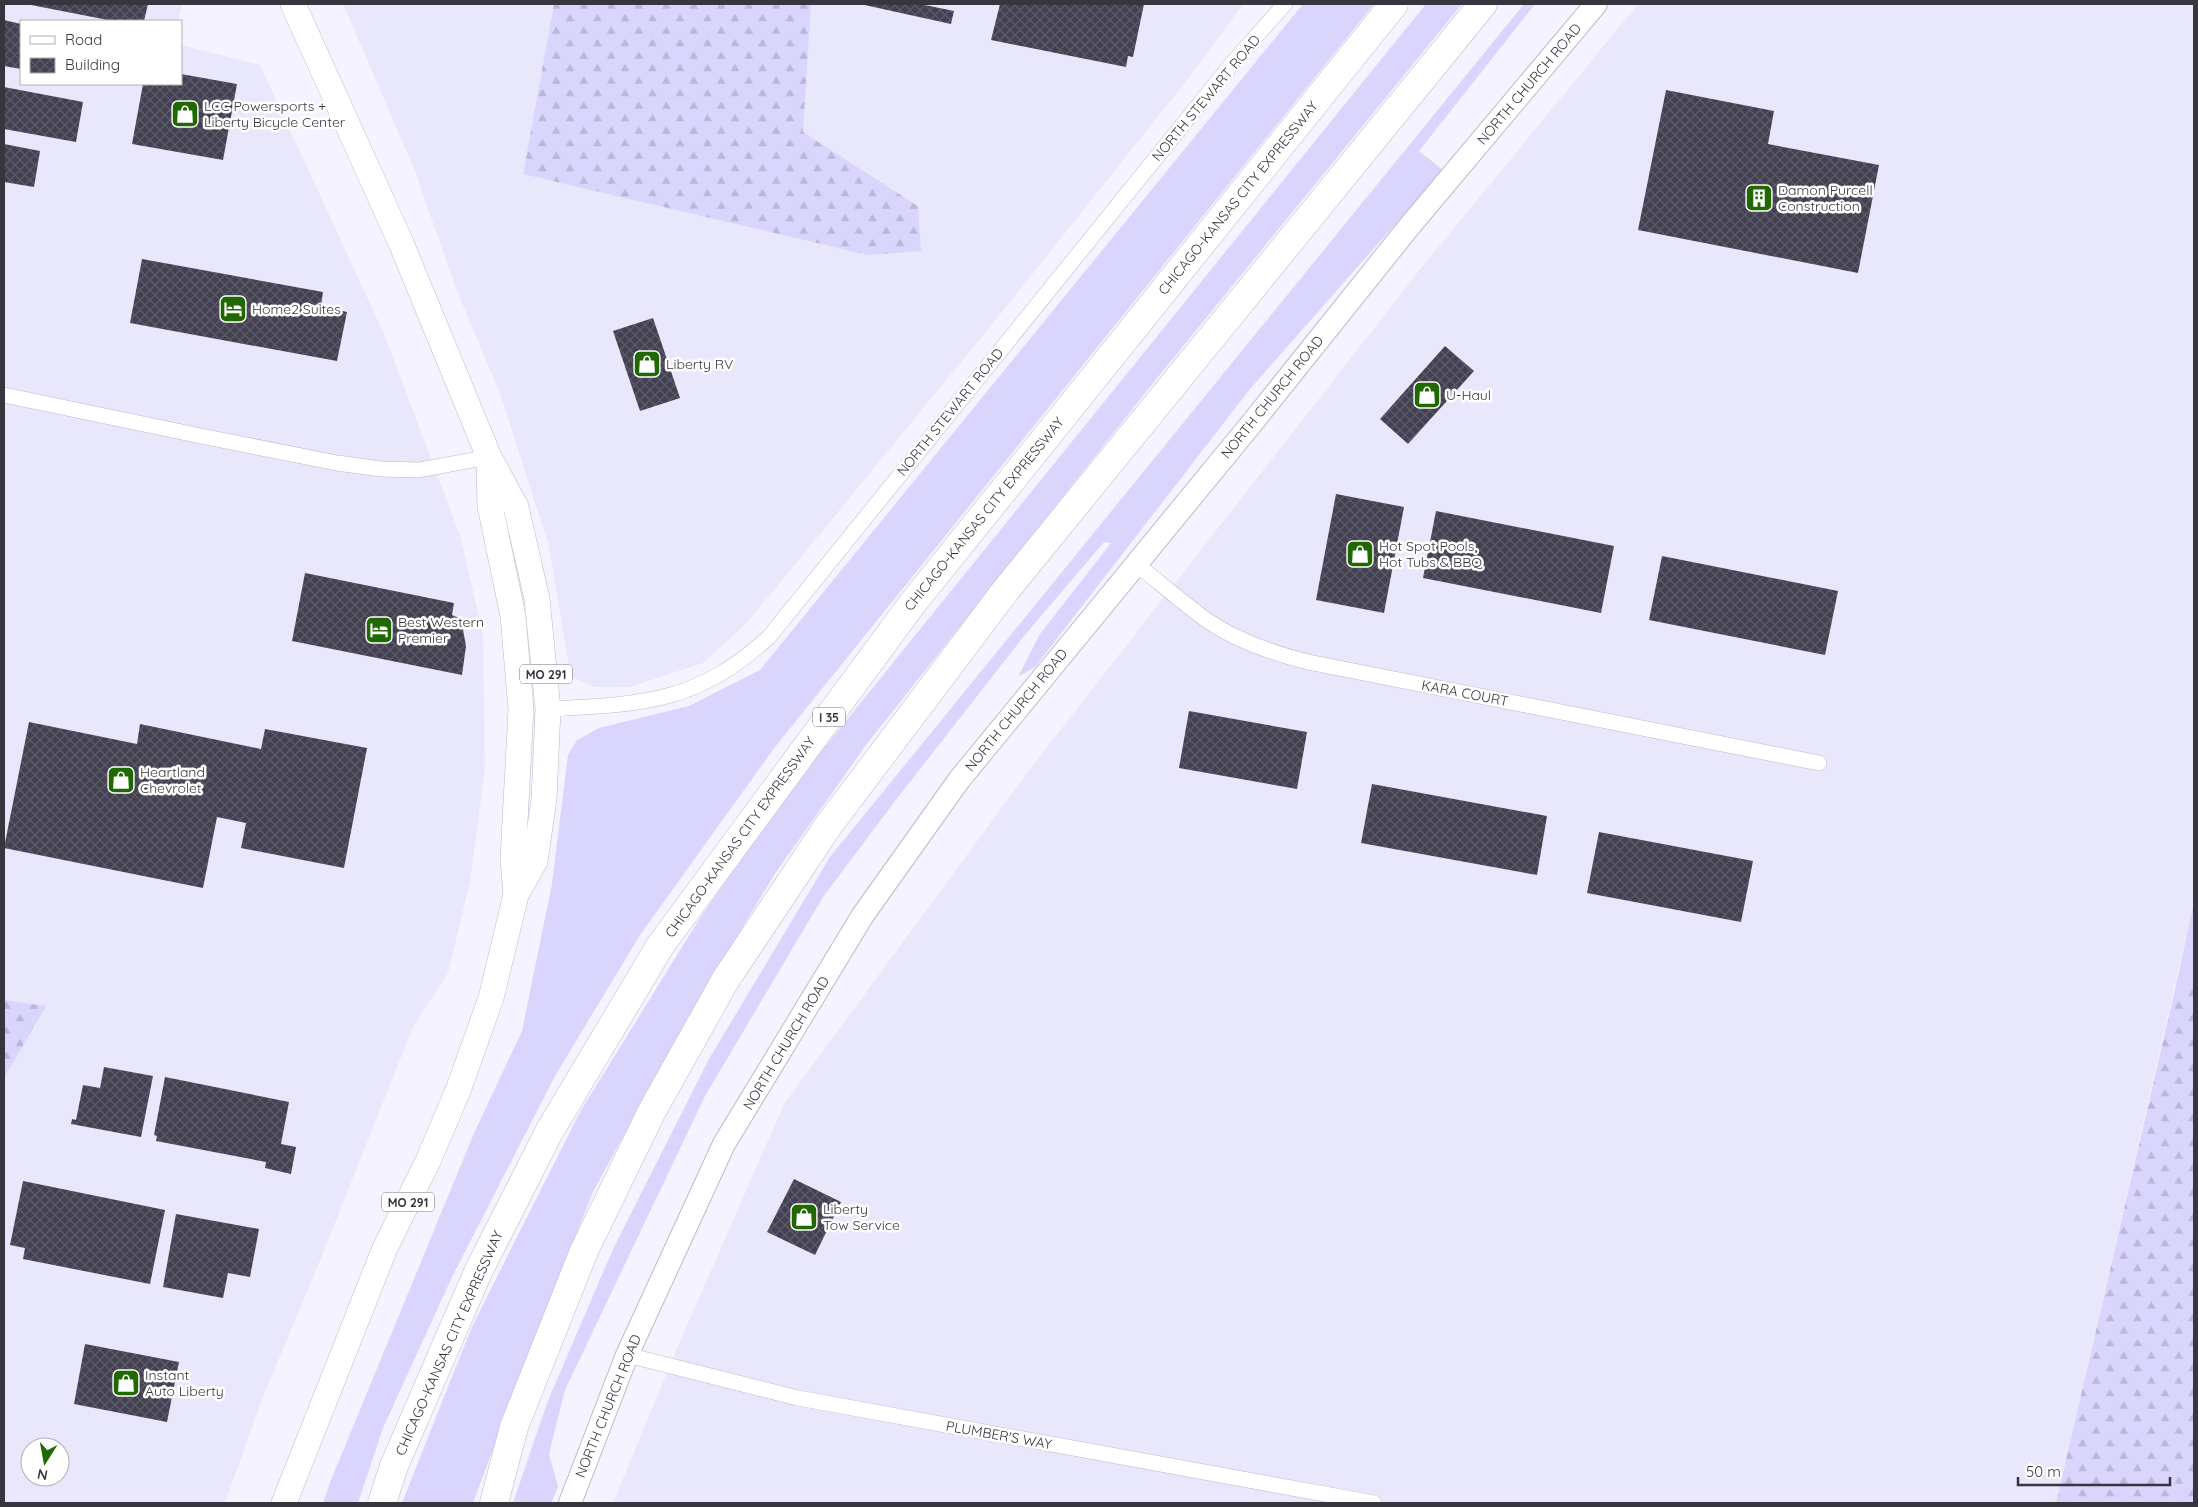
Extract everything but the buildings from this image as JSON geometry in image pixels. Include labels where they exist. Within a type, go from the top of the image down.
[{"type":"highway","name":"CHICAGO-KANSAS CITY EXPRESSWAY","points":[[382,1503],[394,1466],[478,1272],[549,1132],[660,946],[912,604],[1394,4]]},
{"type":"highway","points":[[494,1503],[514,1427],[584,1251],[652,1111],[726,979],[828,826],[1006,590],[1483,4]]},
{"type":"main road","name":"MO 291","points":[[284,1503],[385,1248],[428,1161],[459,1088],[491,998],[516,895],[535,861],[540,833],[547,760],[548,708],[541,626],[527,549],[516,507],[489,458],[400,243],[293,4]]},
{"type":"main road","name":"NORTH CHURCH ROAD","points":[[570,1503],[627,1355],[724,1144],[863,916],[959,780],[1408,228],[1596,4]]},
{"type":"main road","name":"MO 291","points":[[489,458],[490,506],[513,616],[521,709],[513,859],[516,895]]},
{"type":"street","name":"NORTH STEWART ROAD","points":[[548,708],[604,706],[666,698],[722,675],[746,658],[768,637],[1229,68],[1285,4]]},
{"type":"street","points":[[4,395],[337,463],[382,469],[419,470],[489,458]]},
{"type":"street","name":"KARA COURT","points":[[1136,564],[1206,620],[1239,639],[1274,653],[1308,662],[1819,763]]},
{"type":"street","name":"PLUMBER'S WAY","points":[[627,1355],[798,1398],[1374,1503]]},
{"type":"shaded area","points":[[4,4],[182,4],[178,20],[20,20],[20,85],[182,85],[182,45],[260,65],[384,334],[460,535],[483,634],[485,769],[470,882],[448,973],[413,1027],[317,1268],[262,1399],[225,1503],[4,1503],[4,1078],[45,1006],[4,1000]]},
{"type":"shaded area","points":[[343,4],[554,4],[523,174],[918,206],[803,132],[811,4],[1243,4],[1187,80],[1007,306],[746,624],[703,663],[630,687],[594,687],[571,677],[548,542],[500,394],[457,291],[414,169]]},
{"type":"shaded area","points":[[1638,4],[2194,4],[2194,901],[2056,1503],[613,1503],[678,1346],[784,1104],[1033,765],[1418,272]]},
{"type":"green space","points":[[554,4],[811,4],[803,132],[918,206],[921,251],[868,255],[523,174]]},
{"type":"green space","points":[[1303,4],[1374,4],[775,747],[640,935],[555,1076],[452,1277],[383,1428],[358,1503],[323,1503],[475,1131],[522,1031],[552,884],[568,755],[577,740],[599,728],[689,706],[760,670]]},
{"type":"green space","points":[[1426,4],[1462,4],[1149,388],[866,745],[776,872],[688,1017],[593,1192],[530,1350],[473,1503],[402,1503],[471,1329],[580,1112],[700,918],[786,795]]},
{"type":"green space","points":[[1524,4],[1535,4],[1419,151],[1443,170],[1250,389],[1035,667],[1018,677],[1040,634],[1111,543],[1104,542],[1024,636],[895,801],[823,897],[705,1096],[565,1390],[549,1454],[558,1487],[551,1503],[513,1503],[547,1403],[614,1247],[709,1059],[830,857]]},
{"type":"green space","points":[[2194,901],[2194,989],[2176,985]]},
{"type":"green space","points":[[2176,985],[2194,989],[2194,1503],[2056,1503]]},
{"type":"green space","points":[[4,1000],[46,1006],[4,1078]]},
{"type":"place","name":"LCC Powersports + Liberty Bicycle Center","points":[[185,114]]},
{"type":"place","name":"Damon Purcell Construction","points":[[1759,198]]},
{"type":"place","name":"Home2 Suites","points":[[233,309]]},
{"type":"place","name":"Liberty RV","points":[[647,364]]},
{"type":"place","name":"U-Haul","points":[[1427,395]]},
{"type":"place","name":"Hot Spot Pools, Hot Tubs & BBQ","points":[[1360,554]]},
{"type":"place","name":"Best Western Premier","points":[[379,630]]},
{"type":"place","name":"Heartland Chevrolet","points":[[121,780]]},
{"type":"place","name":"Liberty Tow Service","points":[[804,1217]]},
{"type":"place","name":"Instant Auto Liberty","points":[[126,1383]]}]
